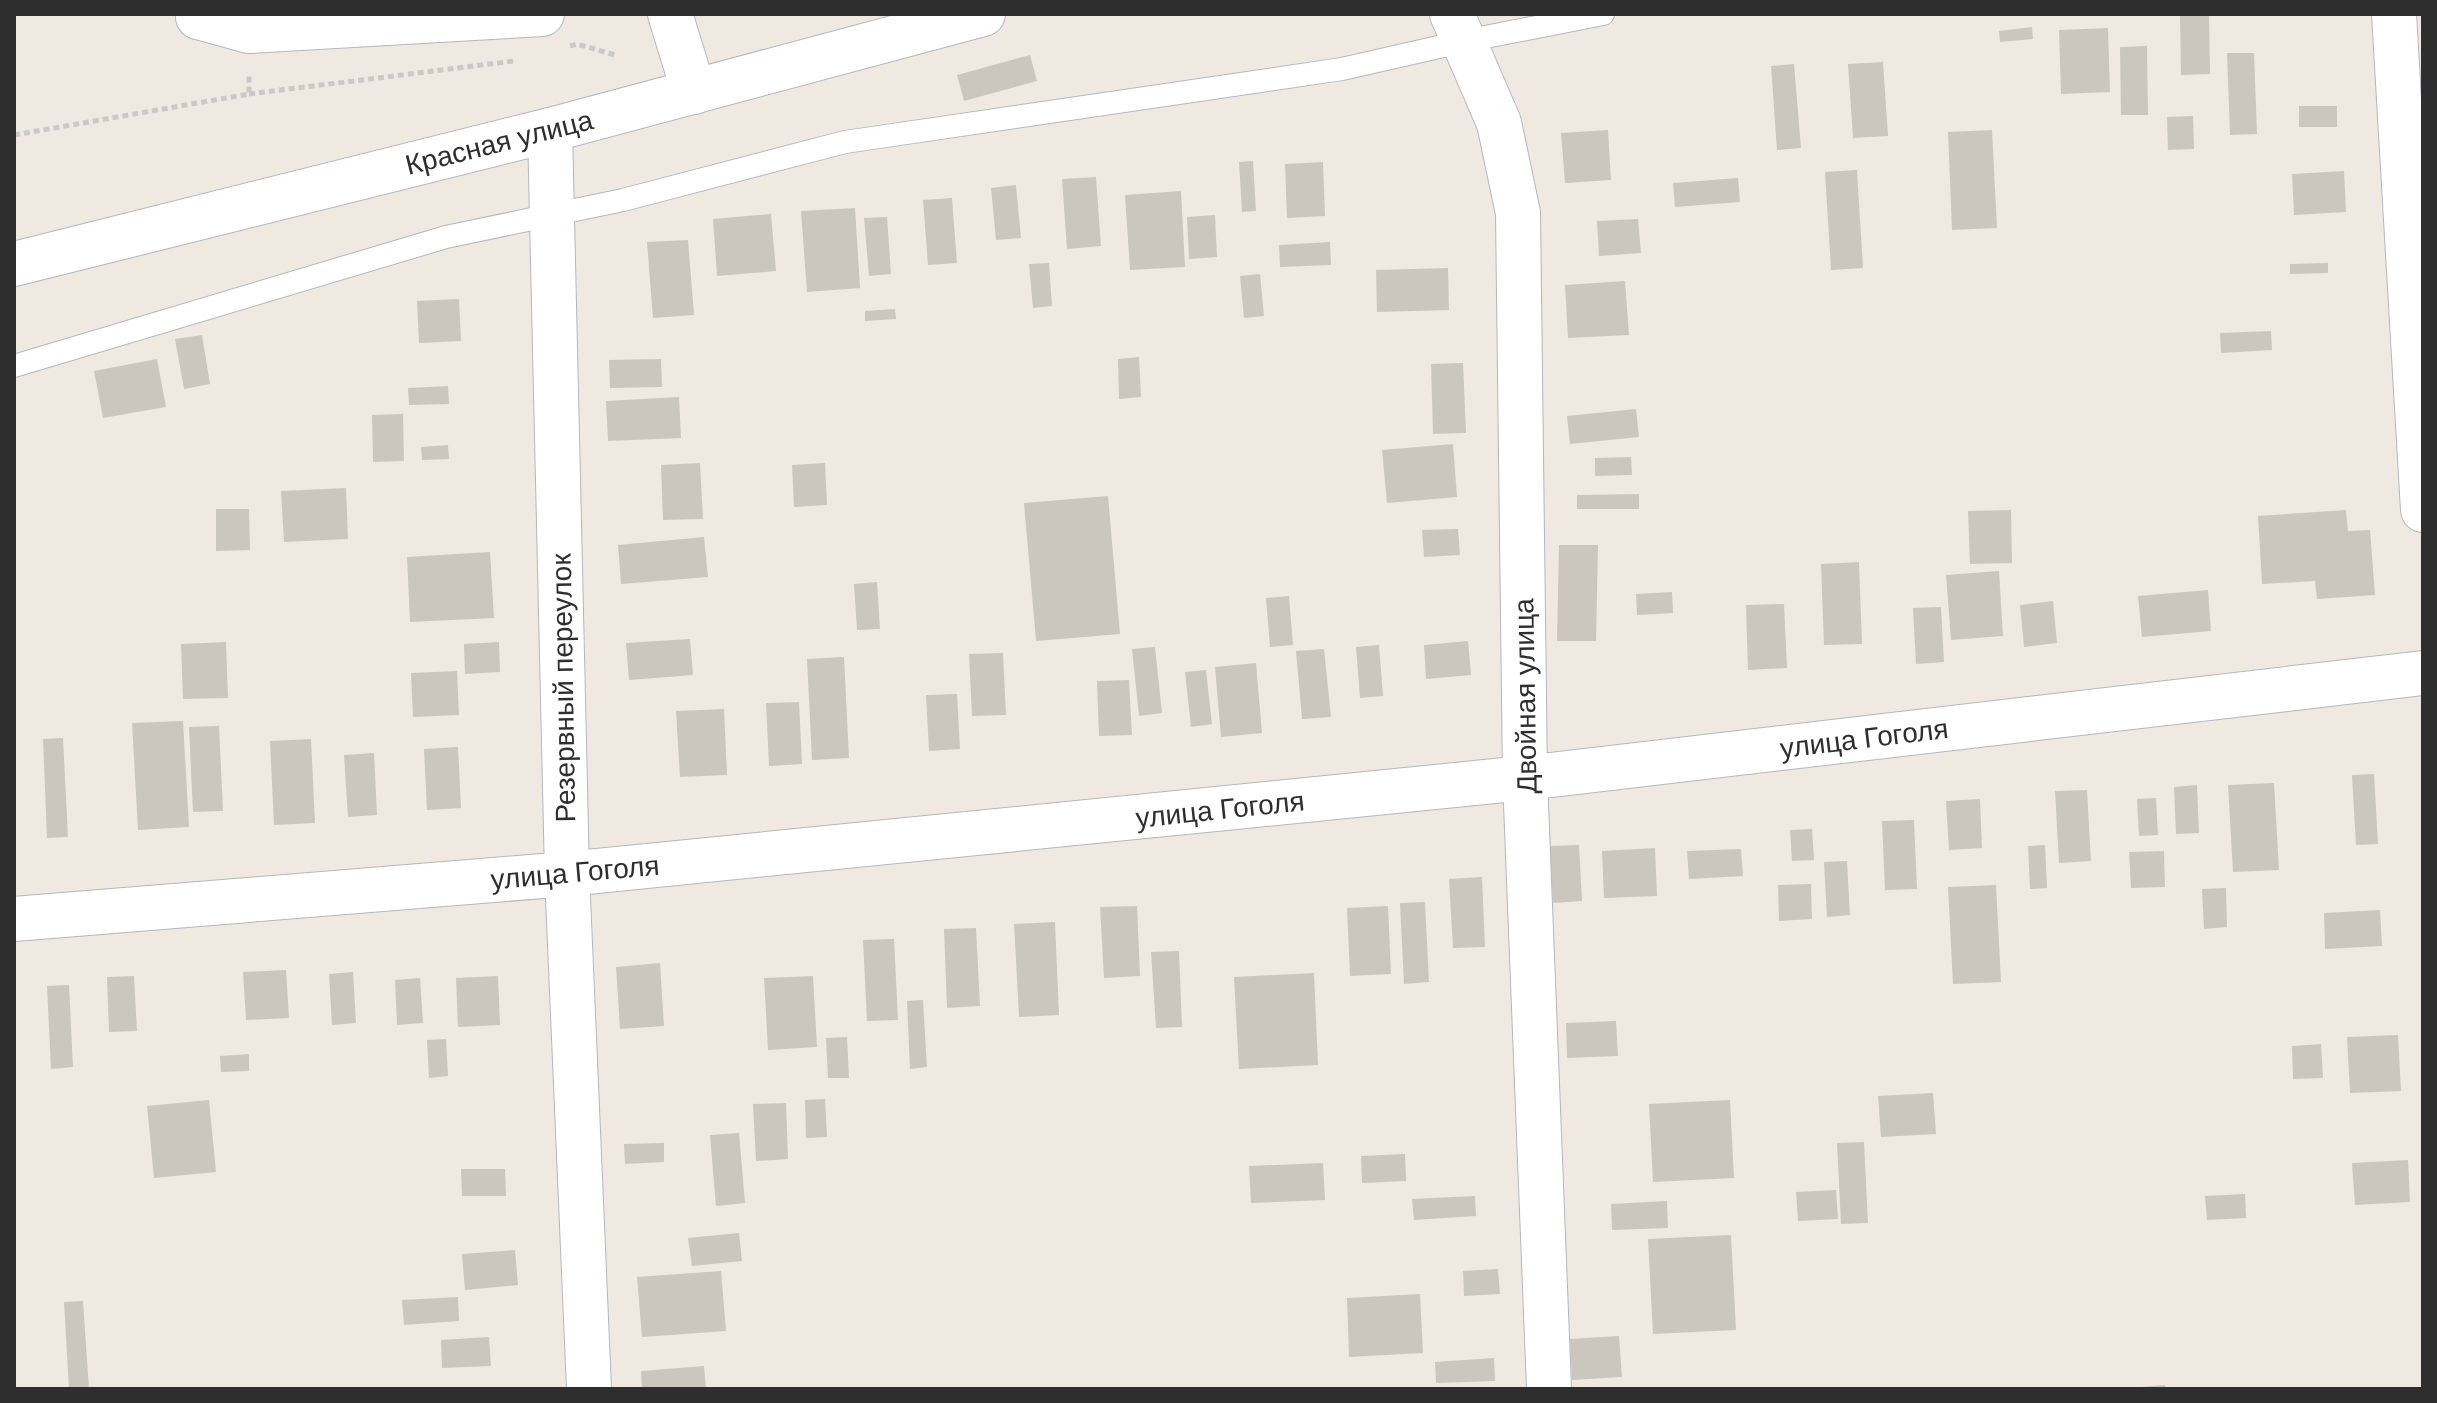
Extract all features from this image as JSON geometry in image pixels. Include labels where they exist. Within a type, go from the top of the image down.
[{"type":"street","points":[[198,14],[198,17],[249,31],[553,31]]},
{"type":"street","points":[[670,14],[694,92]]},
{"type":"street","name":"Красная улица","points":[[14,264],[550,130],[983,14]]},
{"type":"street","points":[[2394,14],[2423,510]]},
{"type":"street","name":"Двойная улица","points":[[1458,27],[1499,123],[1518,213],[1525,778],[1549,1389]]},
{"type":"street","name":"Резервный переулок","points":[[550,130],[567,874],[589,1389]]},
{"type":"street","name":"улица Гоголя","points":[[14,919],[567,874],[1525,778],[2423,673]]},
{"type":"lane","points":[[14,366],[446,237],[553,216],[845,142],[1342,69],[1458,27],[1603,14]]},
{"type":"path","points":[[249,31],[249,94]]},
{"type":"path","points":[[553,31],[577,44],[615,55]]},
{"type":"path","points":[[14,135],[249,94],[526,58]]},
{"type":"building","points":[[2209,14],[2210,74],[2181,75],[2180,15]]},
{"type":"building","points":[[2032,27],[2033,39],[2000,42],[1999,31]]},
{"type":"building","points":[[2108,28],[2110,92],[2061,94],[2059,30]]},
{"type":"building","points":[[2147,46],[2148,115],[2121,115],[2120,47]]},
{"type":"building","points":[[2227,53],[2254,53],[2257,134],[2230,135]]},
{"type":"building","points":[[1030,55],[1037,81],[964,101],[957,75]]},
{"type":"building","points":[[1883,62],[1888,136],[1853,138],[1848,64]]},
{"type":"building","points":[[1794,64],[1801,148],[1777,150],[1771,66]]},
{"type":"building","points":[[2299,106],[2337,106],[2337,127],[2299,127]]},
{"type":"building","points":[[2193,116],[2194,149],[2168,150],[2167,117]]},
{"type":"building","points":[[1608,130],[1611,180],[1565,183],[1561,133]]},
{"type":"building","points":[[1992,130],[1997,228],[1952,230],[1948,132]]},
{"type":"building","points":[[1253,161],[1256,211],[1242,212],[1239,162]]},
{"type":"building","points":[[1323,162],[1325,216],[1287,218],[1285,164]]},
{"type":"building","points":[[1857,170],[1863,268],[1831,270],[1825,172]]},
{"type":"building","points":[[2344,171],[2346,212],[2294,215],[2292,174]]},
{"type":"building","points":[[1096,177],[1101,246],[1067,249],[1062,179]]},
{"type":"building","points":[[1738,178],[1740,202],[1675,207],[1673,183]]},
{"type":"building","points":[[1016,185],[1021,238],[996,240],[991,188]]},
{"type":"building","points":[[1181,191],[1185,267],[1130,270],[1125,195]]},
{"type":"building","points":[[952,198],[957,263],[928,265],[923,200]]},
{"type":"building","points":[[855,208],[860,288],[807,292],[801,211]]},
{"type":"building","points":[[771,214],[776,271],[717,276],[713,219]]},
{"type":"building","points":[[1215,215],[1217,257],[1189,259],[1187,217]]},
{"type":"building","points":[[887,217],[891,274],[869,276],[864,218]]},
{"type":"building","points":[[1638,219],[1641,253],[1599,256],[1597,221]]},
{"type":"building","points":[[688,240],[694,315],[653,318],[647,242]]},
{"type":"building","points":[[1330,242],[1331,265],[1280,267],[1279,245]]},
{"type":"building","points":[[1049,263],[1052,306],[1033,308],[1029,264]]},
{"type":"building","points":[[2328,263],[2328,273],[2290,274],[2290,264]]},
{"type":"building","points":[[1448,268],[1449,310],[1377,312],[1376,270]]},
{"type":"building","points":[[1260,274],[1264,316],[1244,318],[1240,276]]},
{"type":"building","points":[[1625,281],[1629,335],[1568,338],[1565,285]]},
{"type":"building","points":[[459,299],[461,341],[419,343],[417,301]]},
{"type":"building","points":[[895,309],[896,319],[865,321],[865,311]]},
{"type":"building","points":[[2271,331],[2272,350],[2221,353],[2220,333]]},
{"type":"building","points":[[202,335],[210,384],[184,389],[175,339]]},
{"type":"building","points":[[1139,357],[1141,397],[1119,399],[1118,359]]},
{"type":"building","points":[[157,359],[166,407],[103,418],[94,371]]},
{"type":"building","points":[[661,359],[662,387],[610,388],[609,360]]},
{"type":"building","points":[[1463,363],[1466,433],[1433,434],[1431,364]]},
{"type":"building","points":[[448,386],[449,404],[409,405],[408,388]]},
{"type":"building","points":[[679,397],[681,438],[608,441],[606,401]]},
{"type":"building","points":[[1636,409],[1639,437],[1570,444],[1567,416]]},
{"type":"building","points":[[403,414],[404,461],[373,462],[372,415]]},
{"type":"building","points":[[1453,444],[1457,497],[1387,503],[1382,450]]},
{"type":"building","points":[[448,445],[449,459],[422,460],[421,447]]},
{"type":"building","points":[[1631,457],[1632,475],[1595,476],[1595,458]]},
{"type":"building","points":[[700,463],[703,519],[663,520],[661,465]]},
{"type":"building","points":[[825,463],[827,505],[794,507],[792,465]]},
{"type":"building","points":[[346,488],[348,539],[284,542],[281,491]]},
{"type":"building","points":[[1639,494],[1639,509],[1577,509],[1577,495]]},
{"type":"building","points":[[1108,496],[1120,634],[1036,641],[1024,503]]},
{"type":"building","points":[[216,509],[249,509],[250,550],[216,551]]},
{"type":"building","points":[[2011,510],[2012,563],[1970,564],[1968,511]]},
{"type":"building","points":[[2346,510],[2348,531],[2370,530],[2375,595],[2317,599],[2315,581],[2262,584],[2258,516]]},
{"type":"building","points":[[1458,529],[1460,555],[1424,557],[1422,530]]},
{"type":"building","points":[[704,537],[708,577],[621,584],[618,545]]},
{"type":"building","points":[[1559,545],[1598,545],[1596,641],[1557,641]]},
{"type":"building","points":[[490,552],[494,618],[410,622],[407,557]]},
{"type":"building","points":[[1859,562],[1862,644],[1824,645],[1821,564]]},
{"type":"building","points":[[1999,571],[2003,636],[1951,640],[1946,575]]},
{"type":"building","points":[[877,582],[880,629],[857,630],[854,584]]},
{"type":"building","points":[[2208,590],[2211,631],[2142,637],[2138,596]]},
{"type":"building","points":[[1672,592],[1673,613],[1637,615],[1636,594]]},
{"type":"building","points":[[1289,596],[1293,645],[1270,647],[1266,598]]},
{"type":"building","points":[[2053,601],[2057,643],[2024,647],[2020,605]]},
{"type":"building","points":[[1784,604],[1787,668],[1748,670],[1746,605]]},
{"type":"building","points":[[1941,607],[1944,662],[1916,664],[1913,608]]},
{"type":"building","points":[[690,639],[693,675],[629,680],[626,643]]},
{"type":"building","points":[[1468,641],[1471,675],[1426,679],[1424,645]]},
{"type":"building","points":[[226,642],[228,698],[183,699],[181,644]]},
{"type":"building","points":[[499,642],[500,672],[465,674],[464,644]]},
{"type":"building","points":[[1379,645],[1383,696],[1360,698],[1356,647]]},
{"type":"building","points":[[1155,647],[1162,713],[1139,716],[1132,649]]},
{"type":"building","points":[[1324,649],[1331,717],[1302,719],[1296,651]]},
{"type":"building","points":[[1003,653],[1006,715],[972,716],[969,654]]},
{"type":"building","points":[[844,657],[849,758],[812,760],[807,659]]},
{"type":"building","points":[[1256,663],[1262,733],[1221,737],[1215,667]]},
{"type":"building","points":[[1206,670],[1212,724],[1191,727],[1185,672]]},
{"type":"building","points":[[457,671],[459,715],[413,717],[411,673]]},
{"type":"building","points":[[1129,680],[1132,735],[1099,736],[1097,681]]},
{"type":"building","points":[[957,694],[960,749],[929,751],[926,695]]},
{"type":"building","points":[[799,702],[802,764],[769,766],[766,703]]},
{"type":"building","points":[[724,709],[727,775],[680,777],[676,711]]},
{"type":"building","points":[[183,721],[189,827],[138,830],[132,723]]},
{"type":"building","points":[[219,726],[223,811],[193,812],[189,727]]},
{"type":"building","points":[[63,738],[68,837],[47,838],[43,739]]},
{"type":"building","points":[[311,739],[315,823],[274,825],[270,741]]},
{"type":"building","points":[[458,747],[461,808],[427,810],[424,749]]},
{"type":"building","points":[[374,753],[377,815],[348,817],[344,755]]},
{"type":"building","points":[[2374,774],[2378,844],[2356,845],[2352,775]]},
{"type":"building","points":[[2274,783],[2279,870],[2233,872],[2228,785]]},
{"type":"building","points":[[2197,785],[2199,833],[2176,834],[2174,787]]},
{"type":"building","points":[[2087,790],[2091,861],[2059,863],[2055,791]]},
{"type":"building","points":[[2156,798],[2158,835],[2139,836],[2137,799]]},
{"type":"building","points":[[1980,799],[1982,848],[1949,850],[1946,801]]},
{"type":"building","points":[[1914,820],[1917,889],[1885,890],[1882,821]]},
{"type":"building","points":[[1812,829],[1814,860],[1792,861],[1790,830]]},
{"type":"building","points":[[1579,845],[1582,901],[1553,903],[1550,846]]},
{"type":"building","points":[[2045,845],[2047,888],[2030,889],[2028,846]]},
{"type":"building","points":[[1655,848],[1657,896],[1604,898],[1602,851]]},
{"type":"building","points":[[1741,849],[1743,876],[1689,879],[1687,851]]},
{"type":"building","points":[[2164,851],[2165,887],[2131,888],[2129,852]]},
{"type":"building","points":[[1847,861],[1850,915],[1827,917],[1824,862]]},
{"type":"building","points":[[1482,877],[1485,947],[1453,948],[1449,879]]},
{"type":"building","points":[[1811,884],[1812,919],[1779,921],[1778,885]]},
{"type":"building","points":[[1996,885],[2001,982],[1953,984],[1948,887]]},
{"type":"building","points":[[2226,888],[2227,927],[2204,929],[2202,889]]},
{"type":"building","points":[[1425,902],[1429,982],[1404,984],[1400,903]]},
{"type":"building","points":[[1137,906],[1140,976],[1104,978],[1100,907]]},
{"type":"building","points":[[1388,906],[1391,974],[1350,976],[1347,908]]},
{"type":"building","points":[[2380,910],[2382,946],[2325,949],[2324,913]]},
{"type":"building","points":[[1055,922],[1059,1015],[1019,1017],[1014,924]]},
{"type":"building","points":[[976,928],[980,1006],[947,1008],[944,929]]},
{"type":"building","points":[[894,939],[898,1020],[867,1021],[863,940]]},
{"type":"building","points":[[1179,951],[1182,1027],[1156,1028],[1151,952]]},
{"type":"building","points":[[660,963],[664,1026],[620,1029],[616,967]]},
{"type":"building","points":[[286,970],[289,1018],[246,1020],[243,972]]},
{"type":"building","points":[[353,972],[356,1023],[332,1025],[329,974]]},
{"type":"building","points":[[1314,973],[1318,1065],[1239,1069],[1234,977]]},
{"type":"building","points":[[134,976],[137,1031],[109,1032],[107,977]]},
{"type":"building","points":[[498,976],[500,1025],[458,1027],[456,978]]},
{"type":"building","points":[[813,976],[817,1047],[768,1050],[764,978]]},
{"type":"building","points":[[420,978],[423,1023],[397,1025],[395,980]]},
{"type":"building","points":[[69,985],[73,1067],[51,1069],[47,986]]},
{"type":"building","points":[[923,1000],[927,1067],[910,1069],[907,1001]]},
{"type":"building","points":[[1616,1021],[1618,1056],[1567,1058],[1566,1023]]},
{"type":"building","points":[[2398,1035],[2401,1091],[2350,1093],[2347,1037]]},
{"type":"building","points":[[847,1037],[849,1078],[828,1078],[826,1038]]},
{"type":"building","points":[[446,1039],[448,1076],[429,1078],[427,1040]]},
{"type":"building","points":[[2321,1044],[2323,1078],[2293,1079],[2292,1046]]},
{"type":"building","points":[[249,1054],[249,1071],[221,1072],[220,1056]]},
{"type":"building","points":[[1933,1093],[1936,1134],[1881,1137],[1878,1096]]},
{"type":"building","points":[[825,1099],[827,1137],[806,1138],[805,1100]]},
{"type":"building","points":[[209,1100],[216,1172],[154,1178],[147,1106]]},
{"type":"building","points":[[1730,1100],[1734,1178],[1653,1182],[1649,1104]]},
{"type":"building","points":[[786,1103],[788,1159],[756,1161],[753,1104]]},
{"type":"building","points":[[739,1133],[745,1203],[716,1206],[710,1135]]},
{"type":"building","points":[[1864,1142],[1868,1223],[1841,1224],[1837,1143]]},
{"type":"building","points":[[664,1143],[664,1162],[625,1164],[624,1144]]},
{"type":"building","points":[[1405,1154],[1406,1181],[1362,1183],[1361,1156]]},
{"type":"building","points":[[2408,1160],[2410,1202],[2355,1205],[2352,1163]]},
{"type":"building","points":[[1323,1163],[1325,1200],[1251,1203],[1249,1166]]},
{"type":"building","points":[[461,1169],[505,1169],[506,1196],[462,1196]]},
{"type":"building","points":[[1836,1190],[1838,1219],[1798,1221],[1796,1192]]},
{"type":"building","points":[[2245,1194],[2246,1218],[2207,1220],[2205,1196]]},
{"type":"building","points":[[1475,1196],[1476,1216],[1414,1220],[1412,1199]]},
{"type":"building","points":[[1667,1201],[1668,1228],[1612,1230],[1611,1204]]},
{"type":"building","points":[[739,1233],[742,1261],[692,1266],[688,1238]]},
{"type":"building","points":[[1731,1235],[1736,1330],[1653,1334],[1648,1239]]},
{"type":"building","points":[[515,1250],[518,1285],[465,1290],[462,1254]]},
{"type":"building","points":[[1498,1269],[1500,1294],[1464,1296],[1463,1271]]},
{"type":"building","points":[[721,1271],[726,1331],[642,1337],[637,1277]]},
{"type":"building","points":[[1420,1294],[1423,1353],[1349,1357],[1347,1298]]},
{"type":"building","points":[[458,1297],[459,1321],[404,1325],[402,1300]]},
{"type":"building","points":[[83,1301],[89,1389],[69,1389],[64,1302]]},
{"type":"building","points":[[1619,1336],[1622,1377],[1572,1380],[1570,1339]]},
{"type":"building","points":[[489,1337],[491,1366],[442,1368],[441,1340]]},
{"type":"building","points":[[1494,1358],[1495,1381],[1436,1383],[1435,1362]]},
{"type":"building","points":[[704,1366],[706,1389],[642,1389],[641,1371]]},
{"type":"building","points":[[2165,1385],[2166,1389],[2141,1389],[2141,1387]]}]
